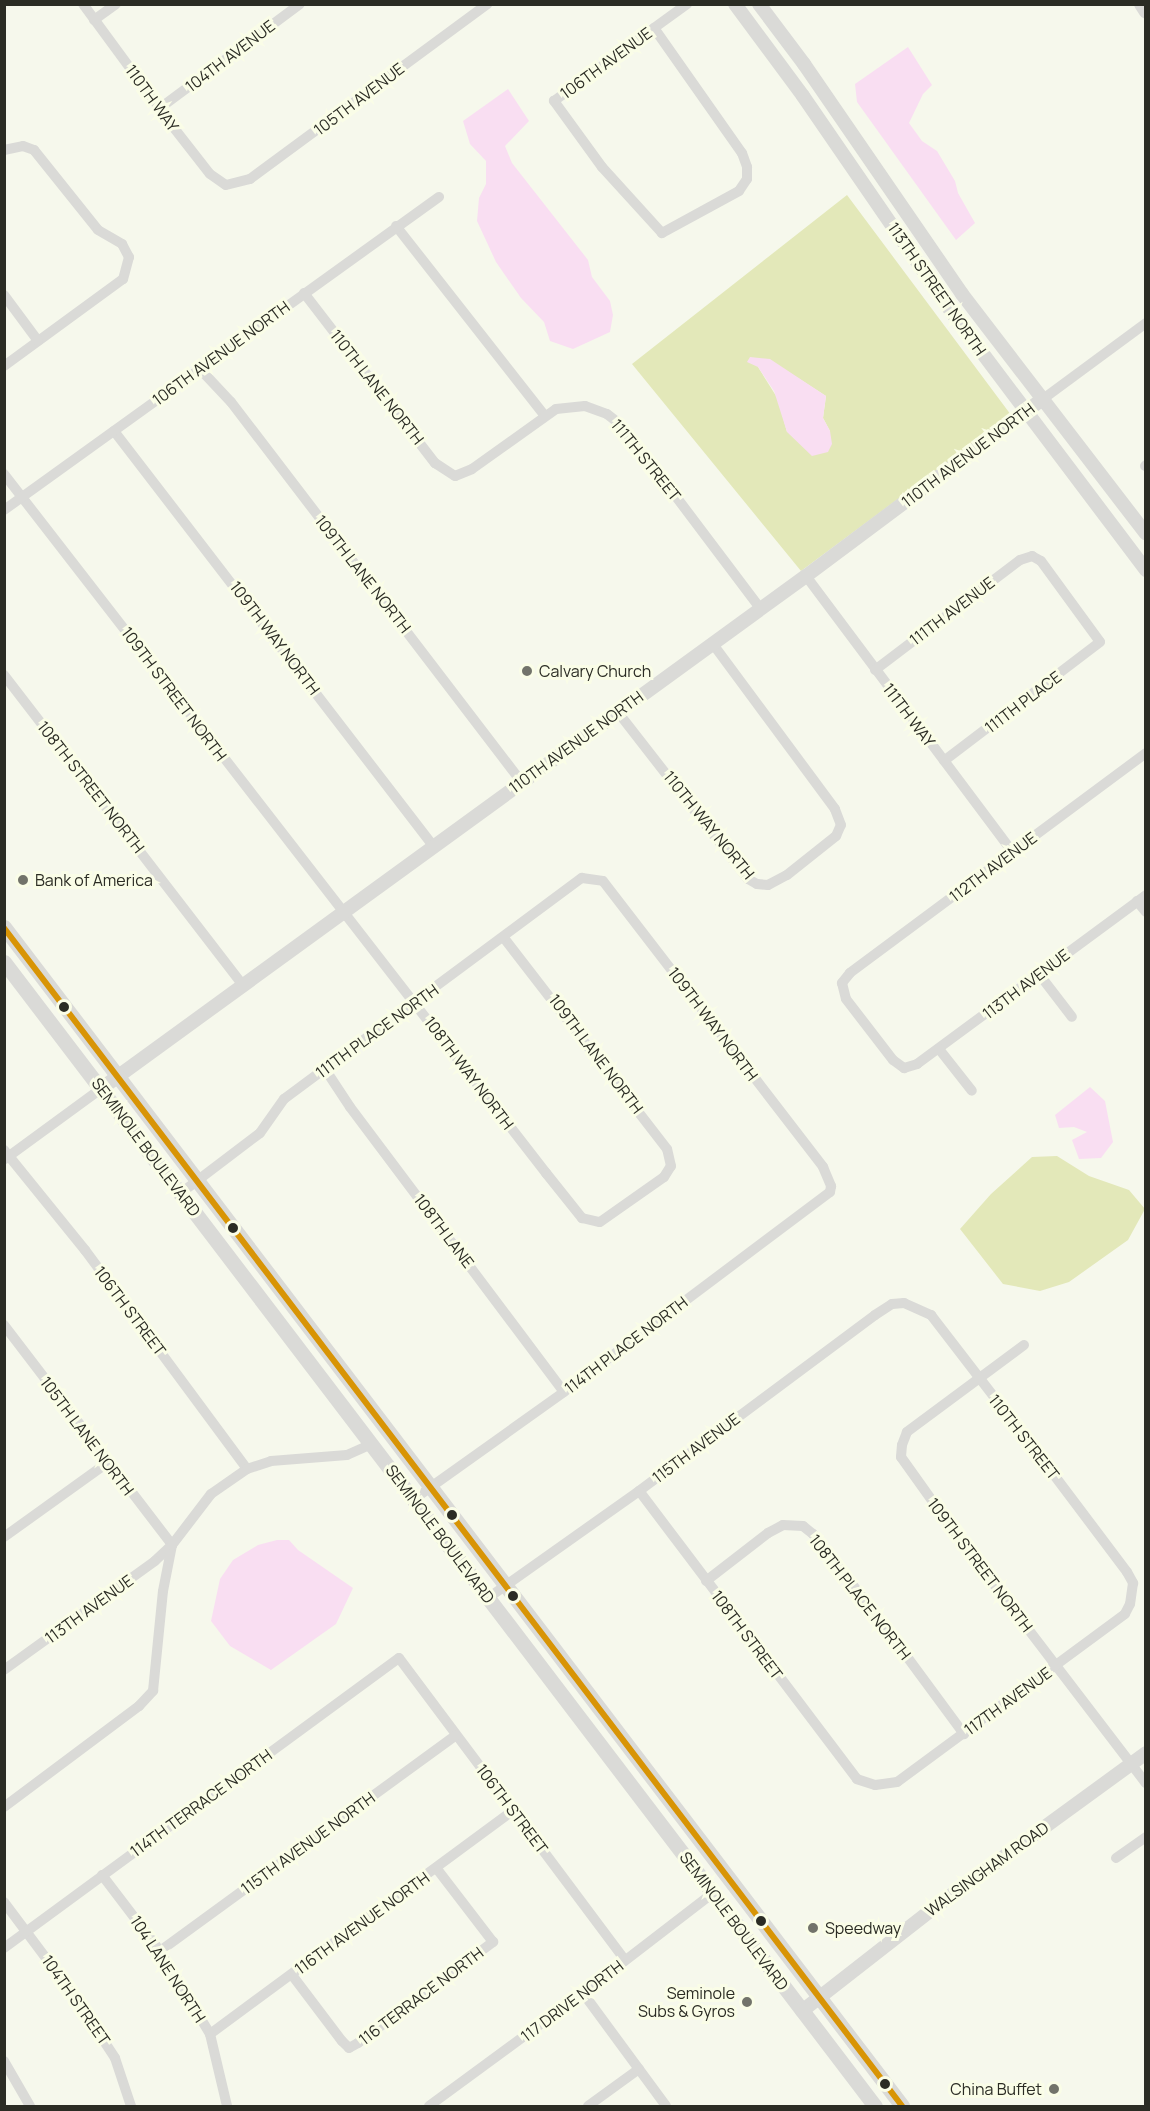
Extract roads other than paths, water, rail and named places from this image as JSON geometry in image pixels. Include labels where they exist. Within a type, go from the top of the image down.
[{"type":"main road","name":"SEMINOLE BOULEVARD","points":[[4,927],[902,2106]]},
{"type":"main road","name":"SEMINOLE BOULEVARD","points":[[4,962],[875,2106]]},
{"type":"main road","points":[[603,1749],[621,1736]]},
{"type":"street","name":"110TH WAY","points":[[82,4],[210,174],[226,185]]},
{"type":"street","points":[[94,20],[116,4]]},
{"type":"street","name":"104TH AVENUE","points":[[160,108],[300,4]]},
{"type":"street","name":"105TH AVENUE","points":[[226,185],[250,179],[487,4]]},
{"type":"street","name":"106TH AVENUE","points":[[654,28],[742,153],[747,167],[747,179],[739,191],[662,233],[602,168],[554,101],[654,28],[687,4]]},
{"type":"street","name":"113TH STREET NORTH","points":[[735,4],[803,96],[953,314],[1146,570]]},
{"type":"street","name":"113TH STREET NORTH","points":[[759,4],[804,64],[962,294],[1146,534]]},
{"type":"street","points":[[1141,4],[1146,12]]},
{"type":"street","points":[[4,150],[23,146],[34,150],[98,230],[122,243],[129,257],[123,279],[4,366]]},
{"type":"street","name":"106TH AVENUE NORTH","points":[[4,510],[439,197]]},
{"type":"street","points":[[396,226],[544,415]]},
{"type":"street","name":"110TH LANE NORTH","points":[[304,293],[435,463],[455,476]]},
{"type":"street","points":[[4,295],[38,340]]},
{"type":"street","name":"110TH AVENUE NORTH","points":[[6,1155],[343,914],[617,711],[806,576],[1146,323]]},
{"type":"street","name":"109TH LANE NORTH","points":[[200,369],[231,402],[522,782]]},
{"type":"street","name":"111TH STREET","points":[[455,476],[471,469],[544,415],[567,406],[598,408],[616,421],[760,608]]},
{"type":"street","name":"109TH WAY NORTH","points":[[114,431],[434,847]]},
{"type":"street","name":"109TH STREET NORTH","points":[[4,474],[343,914]]},
{"type":"street","name":"111TH AVENUE","points":[[875,670],[1020,560],[1032,556],[1041,561],[1100,642]]},
{"type":"street","name":"111TH WAY","points":[[806,576],[1013,853]]},
{"type":"street","name":"111TH PLACE","points":[[944,761],[1100,642]]},
{"type":"street","name":"110TH WAY NORTH","points":[[617,711],[748,879],[757,884],[768,885],[787,875],[836,836],[841,825],[835,808],[712,643]]},
{"type":"street","name":"108TH STREET NORTH","points":[[4,675],[243,985]]},
{"type":"street","name":"112TH AVENUE","points":[[904,1068],[893,1060],[846,999],[842,983],[850,974],[1146,753]]},
{"type":"street","name":"109TH WAY NORTH","points":[[582,878],[603,881],[621,903],[823,1167],[831,1186]]},
{"type":"street","name":"111TH PLACE NORTH","points":[[181,1193],[260,1133],[284,1099],[416,1004],[582,878]]},
{"type":"street","points":[[1141,898],[1146,912]]},
{"type":"street","name":"113TH AVENUE","points":[[904,1068],[916,1064],[939,1049],[1141,898]]},
{"type":"street","name":"108TH WAY NORTH","points":[[343,914],[582,1218],[600,1222]]},
{"type":"street","name":"109TH LANE NORTH","points":[[503,937],[667,1149],[671,1166],[664,1177],[600,1222]]},
{"type":"street","points":[[1039,974],[1072,1017]]},
{"type":"street","points":[[939,1049],[972,1091]]},
{"type":"street","name":"108TH LANE","points":[[325,1069],[350,1107],[564,1392]]},
{"type":"street","name":"106TH STREET","points":[[6,1155],[85,1250],[247,1469]]},
{"type":"street","name":"114TH PLACE NORTH","points":[[414,1499],[564,1392],[830,1192],[831,1186]]},
{"type":"street","name":"110TH STREET","points":[[904,1303],[931,1315],[1133,1583]]},
{"type":"street","name":"115TH AVENUE","points":[[488,1598],[639,1491],[875,1315],[892,1304],[904,1303]]},
{"type":"street","name":"105TH LANE NORTH","points":[[4,1325],[107,1463],[172,1545]]},
{"type":"street","points":[[978,1378],[1024,1345]]},
{"type":"street","name":"109TH STREET NORTH","points":[[978,1378],[907,1432],[900,1457],[963,1544],[1146,1783]]},
{"type":"street","name":"113TH AVENUE","points":[[4,1671],[155,1561],[172,1545],[211,1494],[247,1469],[289,1458],[347,1455],[372,1444]]},
{"type":"street","points":[[4,1537],[107,1463]]},
{"type":"street","name":"108TH STREET","points":[[639,1491],[857,1779]]},
{"type":"street","name":"108TH PLACE NORTH","points":[[706,1581],[768,1533],[783,1525],[803,1526],[813,1534],[874,1612],[964,1734]]},
{"type":"street","points":[[4,1807],[139,1706],[153,1691],[159,1648],[160,1612],[172,1545]]},
{"type":"street","name":"117TH AVENUE","points":[[857,1779],[875,1785],[897,1782],[1125,1614],[1130,1604],[1133,1583]]},
{"type":"street","name":"106TH STREET","points":[[399,1658],[625,1960]]},
{"type":"street","name":"114TH TERRACE NORTH","points":[[4,1948],[399,1658]]},
{"type":"street","name":"115TH AVENUE NORTH","points":[[160,1951],[456,1735]]},
{"type":"street","name":"WALSINGHAM ROAD","points":[[802,2011],[935,1907],[1146,1753]]},
{"type":"street","name":"116TH AVENUE NORTH","points":[[210,2034],[437,1869],[513,1810]]},
{"type":"street","points":[[1116,1858],[1146,1837]]},
{"type":"street","name":"116 TERRACE NORTH","points":[[292,1975],[342,2042],[349,2048],[358,2043],[493,1942],[437,1869]]},
{"type":"street","name":"104 LANE NORTH","points":[[102,1875],[160,1951],[210,2034],[227,2106]]},
{"type":"street","name":"117 DRIVE NORTH","points":[[429,2106],[583,1993],[713,1893]]},
{"type":"street","name":"104TH STREET","points":[[4,1902],[75,1997],[115,2058],[131,2106]]},
{"type":"street","points":[[583,1993],[666,2106]]},
{"type":"street","points":[[6,2065],[30,2106]]},
{"type":"street","points":[[588,2106],[639,2069]]},
{"type":"place","name":"Calvary Church","points":[[527,671]]},
{"type":"place","name":"Bank of America","points":[[23,880]]},
{"type":"place","name":"Speedway","points":[[813,1928]]},
{"type":"place","name":"Seminole Subs & Gyros","points":[[747,2002]]},
{"type":"place","name":"China Buffet","points":[[1054,2089]]}]
